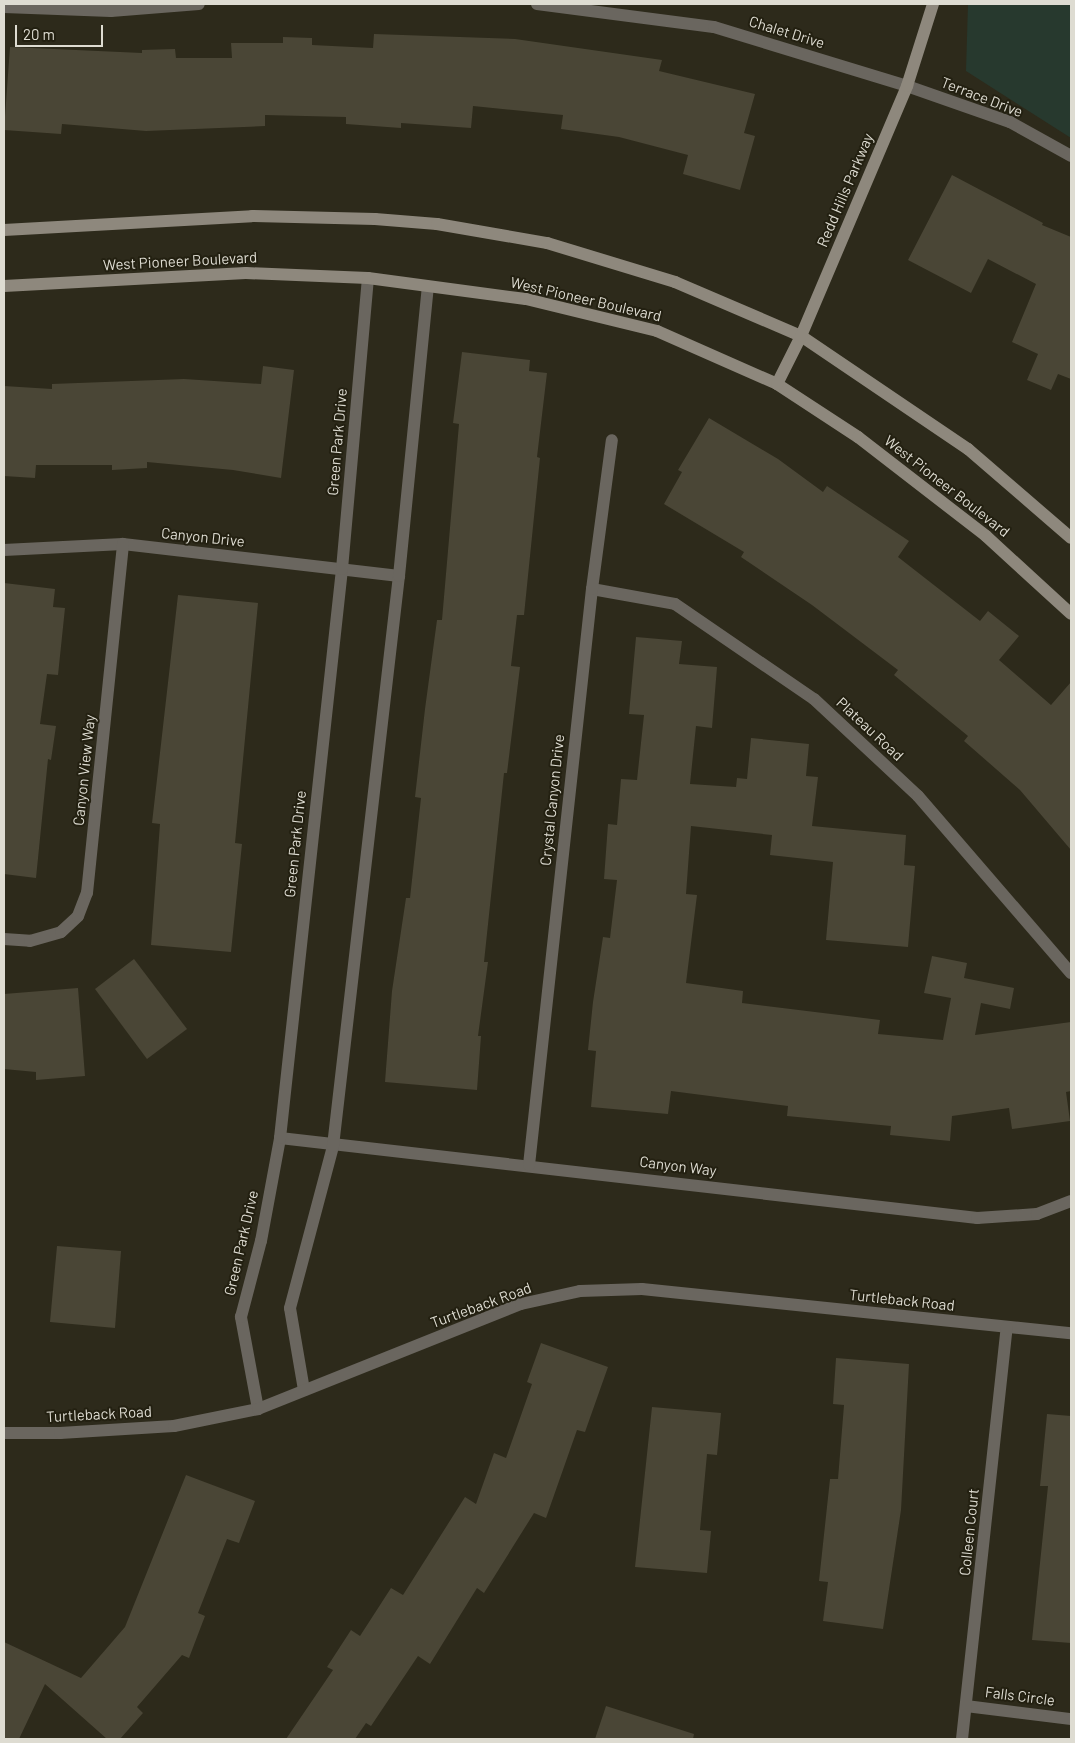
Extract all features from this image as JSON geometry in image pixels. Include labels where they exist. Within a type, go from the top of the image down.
[{"type":"main road","name":"Redd Hills Parkway","points":[[777,384],[802,336],[907,86],[933,4]]},
{"type":"main road","points":[[4,230],[252,216],[437,224],[547,243],[665,279],[802,336],[968,449],[1071,538]]},
{"type":"main road","name":"West Pioneer Boulevard","points":[[4,286],[246,273],[368,278],[526,299],[657,331],[777,384],[858,437],[986,536],[1071,614]]},
{"type":"street","points":[[4,7],[111,11],[199,4]]},
{"type":"street","name":"Chalet Drive","points":[[537,4],[714,27],[907,86]]},
{"type":"street","name":"Terrace Drive","points":[[907,86],[1010,122],[1071,156]]},
{"type":"street","name":"Green Park Drive","points":[[258,1409],[241,1317],[261,1241],[280,1138],[342,569],[368,278]]},
{"type":"street","points":[[304,1390],[290,1308],[333,1146],[399,576],[428,286]]},
{"type":"street","name":"Crystal Canyon Drive","points":[[529,1165],[592,589],[612,440]]},
{"type":"street","name":"Canyon Drive","points":[[4,550],[123,544],[399,576]]},
{"type":"street","name":"Canyon View Way","points":[[4,939],[30,941],[61,932],[78,916],[87,893],[123,544]]},
{"type":"street","name":"Plateau Road","points":[[592,589],[675,604],[814,699],[918,796],[1071,973]]},
{"type":"street","name":"Canyon Way","points":[[280,1138],[333,1146],[529,1165],[977,1218],[1037,1214],[1071,1201]]},
{"type":"street","name":"Turtleback Road","points":[[4,1433],[60,1433],[174,1426],[258,1409],[521,1304],[580,1291],[642,1289],[1071,1333]]},
{"type":"street","name":"Colleen Court","points":[[962,1739],[1007,1327]]},
{"type":"street","name":"Falls Circle","points":[[966,1706],[1071,1719]]},
{"type":"green space","points":[[968,4],[1071,4],[1071,138],[966,71]]},
{"type":"building","points":[[374,34],[515,39],[662,60],[659,71],[755,94],[744,133],[755,136],[740,190],[683,174],[688,155],[619,137],[561,129],[563,115],[473,106],[471,128],[401,123],[401,128],[346,124],[346,117],[265,115],[265,126],[146,131],[62,124],[61,134],[4,130],[10,47],[142,53],[142,50],[175,49],[176,58],[232,58],[231,43],[283,43],[283,37],[312,38],[312,45],[373,48]]},
{"type":"building","points":[[952,175],[1043,223],[1042,225],[1071,237],[1071,379],[1058,374],[1051,390],[1027,380],[1038,354],[1012,342],[1036,284],[988,259],[971,293],[908,260]]},
{"type":"building","points":[[462,352],[530,360],[529,371],[547,373],[537,457],[540,458],[524,615],[517,615],[511,666],[520,667],[507,773],[504,773],[484,962],[488,962],[478,1036],[481,1036],[477,1090],[385,1082],[392,991],[406,898],[410,898],[421,798],[415,797],[425,709],[437,620],[442,620],[459,424],[453,423]]},
{"type":"building","points":[[263,366],[294,370],[281,478],[233,470],[147,462],[147,468],[112,470],[112,465],[36,465],[35,478],[4,476],[4,386],[52,389],[52,384],[184,379],[261,384]]},
{"type":"building","points":[[709,418],[778,459],[823,492],[827,486],[909,541],[898,557],[980,621],[988,611],[1019,636],[999,660],[1051,705],[1071,682],[1071,850],[1020,790],[964,741],[968,736],[894,675],[898,670],[812,605],[741,557],[744,552],[664,504],[682,472],[678,470]]},
{"type":"building","points":[[4,583],[55,589],[53,607],[65,608],[58,675],[47,674],[40,724],[56,726],[51,760],[48,759],[36,878],[4,874]]},
{"type":"building","points":[[178,595],[258,603],[235,843],[242,844],[231,952],[151,945],[160,824],[152,823]]},
{"type":"building","points":[[636,637],[682,641],[679,664],[717,667],[712,728],[696,726],[690,784],[736,787],[737,778],[747,779],[751,738],[809,744],[806,776],[818,777],[812,826],[906,835],[904,865],[915,866],[908,947],[826,940],[833,862],[770,855],[772,835],[691,826],[686,894],[697,895],[686,983],[743,991],[742,1003],[880,1020],[878,1034],[943,1040],[951,998],[924,993],[932,956],[967,963],[964,978],[1014,988],[1010,1009],[981,1003],[975,1035],[1071,1022],[1071,1091],[1066,1092],[1070,1121],[1012,1129],[1009,1108],[952,1116],[950,1141],[890,1135],[891,1126],[787,1116],[788,1106],[671,1091],[668,1114],[591,1107],[596,1051],[588,1050],[593,1002],[603,937],[610,938],[617,880],[604,879],[608,824],[617,825],[621,779],[637,780],[644,715],[629,714]]},
{"type":"building","points":[[134,959],[187,1029],[147,1059],[95,989]]},
{"type":"building","points":[[78,988],[85,1076],[36,1080],[36,1072],[4,1069],[4,994]]},
{"type":"building","points":[[57,1246],[121,1251],[115,1328],[50,1322]]},
{"type":"building","points":[[541,1343],[608,1367],[585,1432],[577,1430],[546,1518],[534,1513],[484,1593],[477,1588],[430,1664],[418,1656],[371,1726],[366,1723],[355,1739],[286,1739],[333,1670],[327,1667],[351,1630],[360,1636],[391,1588],[403,1595],[465,1497],[476,1504],[494,1453],[506,1458],[532,1384],[527,1382]]},
{"type":"building","points":[[836,1358],[909,1364],[901,1510],[883,1629],[823,1621],[828,1582],[819,1581],[830,1479],[838,1479],[844,1405],[833,1404]]},
{"type":"building","points":[[652,1407],[721,1413],[717,1455],[707,1454],[700,1530],[711,1531],[707,1573],[635,1567]]},
{"type":"building","points":[[1047,1414],[1071,1416],[1071,1643],[1032,1640],[1048,1486],[1040,1486]]},
{"type":"building","points":[[186,1475],[255,1501],[239,1543],[227,1539],[198,1613],[205,1616],[189,1658],[182,1655],[137,1707],[143,1713],[120,1739],[107,1739],[45,1684],[19,1739],[4,1739],[4,1642],[81,1678],[125,1627]]},
{"type":"building","points":[[606,1706],[694,1734],[693,1739],[595,1739]]}]
